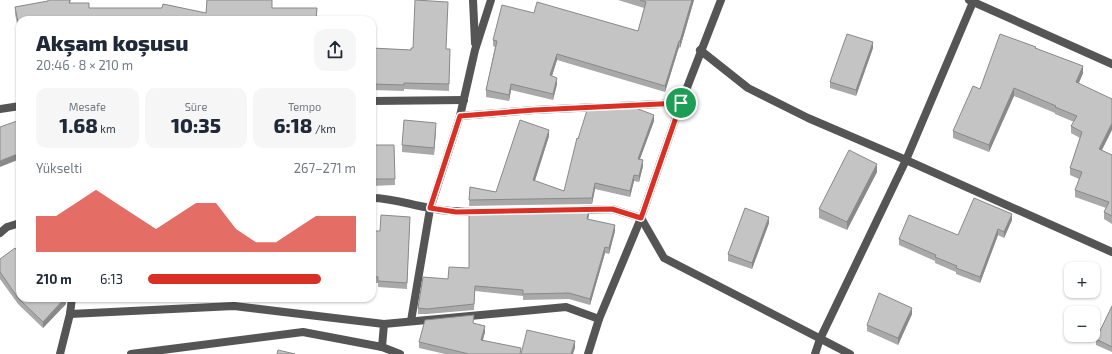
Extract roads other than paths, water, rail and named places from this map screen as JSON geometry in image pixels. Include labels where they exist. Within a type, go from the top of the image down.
[{"type":"street","points":[[473,0],[475,50]]},
{"type":"street","points":[[411,321],[430,208],[460,116],[475,50],[491,0]]},
{"type":"street","points":[[588,354],[599,320],[641,218],[700,50],[720,0]]},
{"type":"street","points":[[815,354],[820,339],[906,160],[971,1],[1112,64]]},
{"type":"street","points":[[700,50],[748,88],[808,118],[1112,252]]},
{"type":"street","points":[[376,101],[464,100]]},
{"type":"street","points":[[460,116],[534,110],[681,103]]},
{"type":"street","points":[[0,109],[16,107]]},
{"type":"street","points":[[376,198],[384,198],[456,212],[487,212]]},
{"type":"street","points":[[573,210],[612,209],[641,218],[664,258],[850,354]]},
{"type":"street","points":[[0,233],[8,227],[16,224]]},
{"type":"street","points":[[60,354],[72,302]]},
{"type":"street","points":[[70,314],[234,306],[384,324],[566,307],[599,320]]},
{"type":"street","points":[[382,348],[384,324]]},
{"type":"street","points":[[131,354],[166,351],[303,332],[382,348],[400,354]]}]
